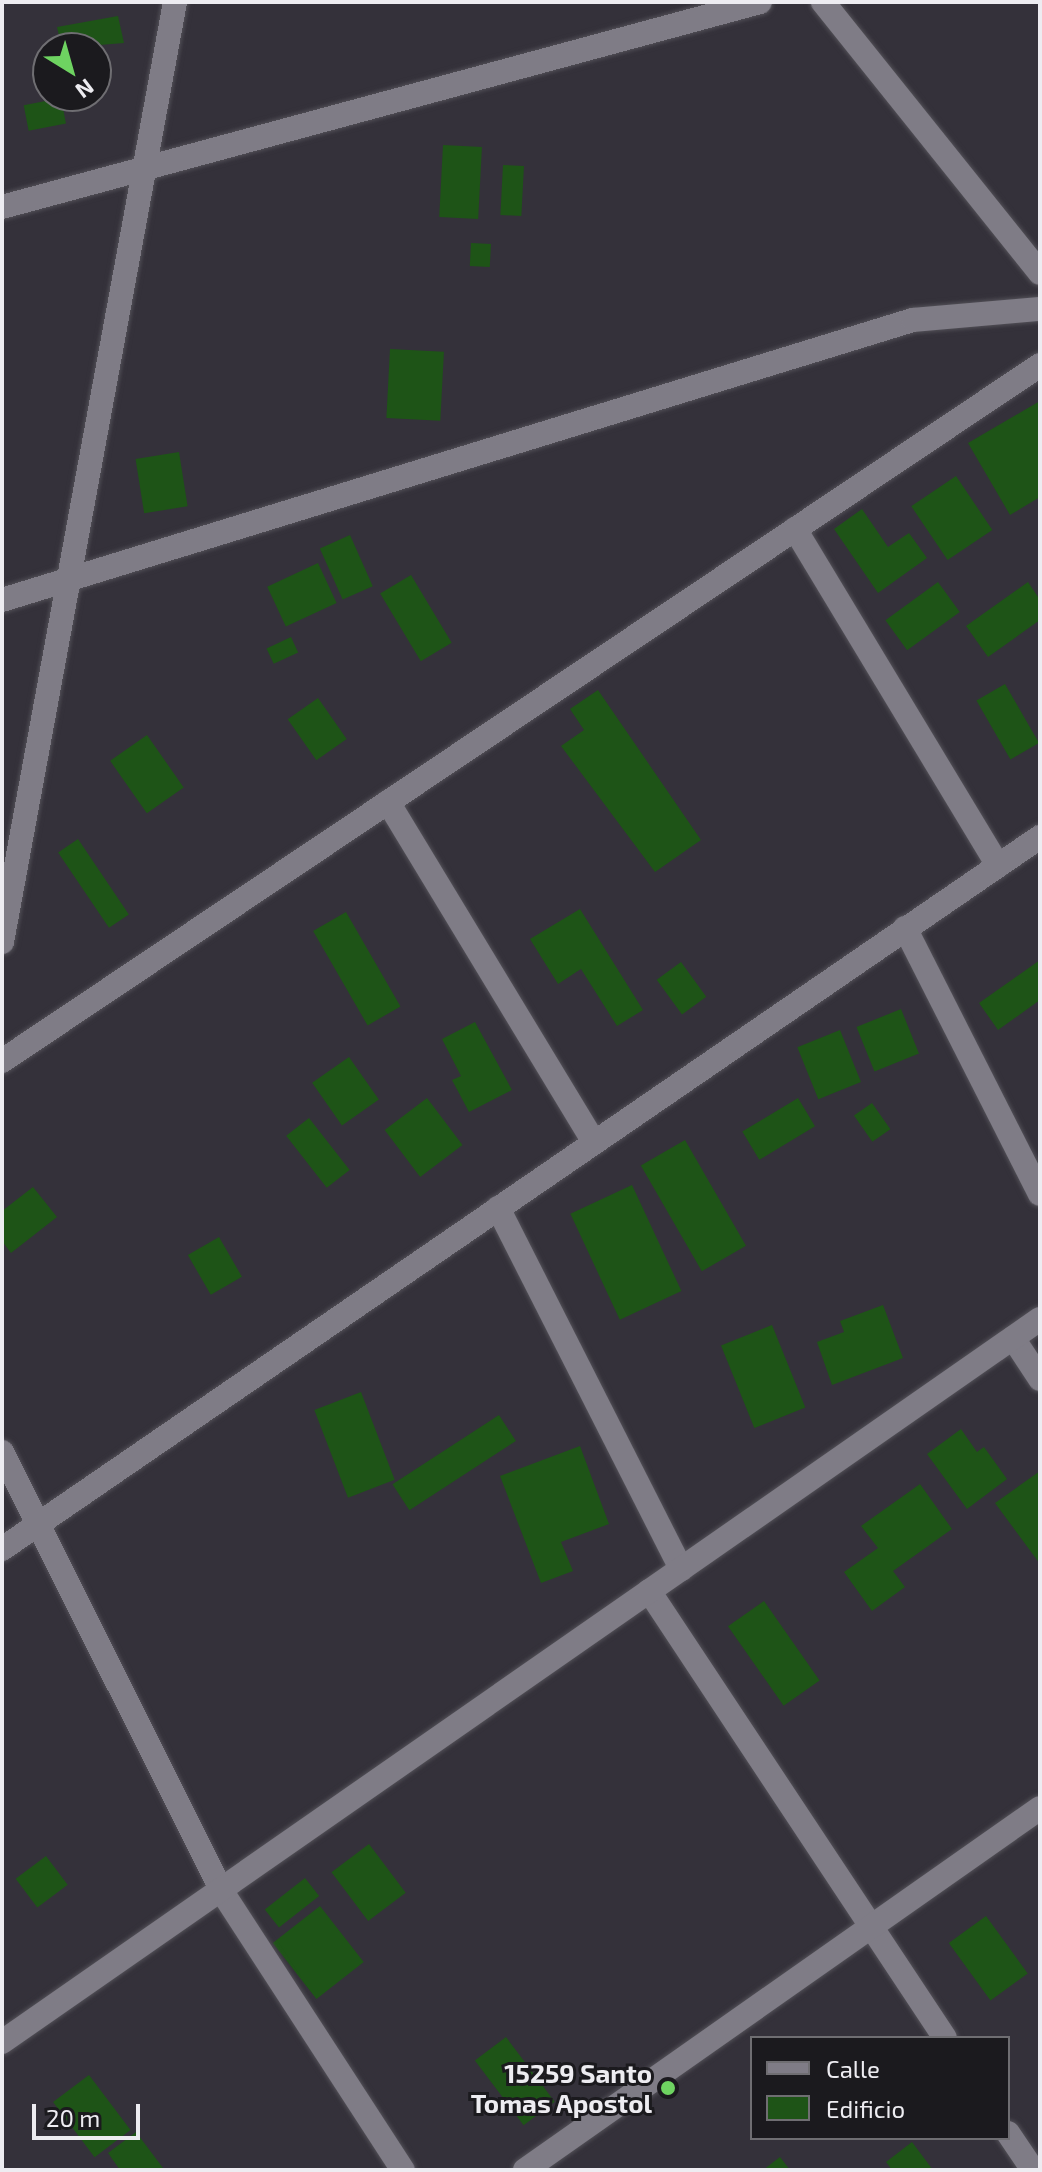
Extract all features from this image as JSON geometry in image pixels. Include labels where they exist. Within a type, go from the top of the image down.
[{"type":"street","points":[[2,942],[175,2]]},
{"type":"street","points":[[2,207],[760,2]]},
{"type":"street","points":[[823,2],[1040,273]]},
{"type":"street","points":[[2,600],[913,320],[1040,309]]},
{"type":"street","points":[[2,1061],[1040,365]]},
{"type":"street","points":[[795,529],[998,865]]},
{"type":"street","points":[[388,802],[594,1142]]},
{"type":"street","points":[[2,1549],[1040,837]]},
{"type":"street","points":[[905,928],[1040,1194]]},
{"type":"street","points":[[498,1208],[681,1569]]},
{"type":"street","points":[[2,2042],[1040,1319]]},
{"type":"street","points":[[1013,1338],[1040,1379]]},
{"type":"street","points":[[2,1452],[221,1890],[403,2170]]},
{"type":"street","points":[[649,1591],[944,2036]]},
{"type":"street","points":[[525,2170],[1040,1808]]},
{"type":"street","points":[[1010,2136],[1033,2170]]},
{"type":"building","points":[[118,16],[124,43],[112,44],[112,32],[58,32],[57,27]]},
{"type":"building","points":[[32,104],[32,112],[64,112],[66,124],[29,131],[24,105]]},
{"type":"building","points":[[443,145],[482,147],[478,219],[439,217]]},
{"type":"building","points":[[503,165],[524,166],[521,216],[500,215]]},
{"type":"building","points":[[471,243],[491,244],[490,267],[470,266]]},
{"type":"building","points":[[390,349],[444,352],[440,421],[386,418]]},
{"type":"building","points":[[1040,401],[1040,497],[1010,515],[968,443]]},
{"type":"building","points":[[179,452],[188,506],[144,513],[136,459]]},
{"type":"building","points":[[956,476],[992,530],[948,560],[911,506]]},
{"type":"building","points":[[862,509],[888,547],[909,533],[927,558],[878,593],[834,529]]},
{"type":"building","points":[[350,535],[373,586],[343,600],[320,548]]},
{"type":"building","points":[[318,563],[337,603],[286,627],[267,587]]},
{"type":"building","points":[[411,575],[452,643],[421,661],[380,594]]},
{"type":"building","points":[[938,582],[960,612],[907,650],[885,620]]},
{"type":"building","points":[[1028,582],[1040,600],[1040,620],[988,657],[966,626]]},
{"type":"building","points":[[291,637],[298,652],[274,664],[267,648]]},
{"type":"building","points":[[1005,684],[1039,743],[1010,759],[976,700]]},
{"type":"building","points":[[598,690],[701,840],[655,872],[561,746],[584,730],[570,709]]},
{"type":"building","points":[[318,698],[347,739],[316,760],[288,719]]},
{"type":"building","points":[[147,735],[184,787],[147,813],[110,761]]},
{"type":"building","points":[[78,839],[129,914],[109,928],[58,852]]},
{"type":"building","points":[[580,909],[643,1010],[617,1026],[581,969],[558,984],[530,939]]},
{"type":"building","points":[[346,912],[401,1006],[368,1025],[313,931]]},
{"type":"building","points":[[1040,960],[1040,1000],[998,1030],[979,1003]]},
{"type":"building","points":[[681,962],[706,997],[682,1014],[657,980]]},
{"type":"building","points":[[901,1009],[919,1054],[874,1071],[856,1027]]},
{"type":"building","points":[[475,1022],[512,1090],[469,1112],[452,1080],[461,1076],[442,1039]]},
{"type":"building","points":[[840,1030],[861,1082],[818,1099],[797,1047]]},
{"type":"building","points":[[349,1057],[379,1100],[342,1125],[312,1083]]},
{"type":"building","points":[[427,1098],[463,1145],[420,1177],[385,1130]]},
{"type":"building","points":[[798,1098],[815,1126],[759,1160],[742,1131]]},
{"type":"building","points":[[872,1103],[890,1129],[872,1142],[854,1116]]},
{"type":"building","points":[[309,1118],[350,1170],[327,1188],[286,1136]]},
{"type":"building","points":[[685,1140],[746,1246],[702,1271],[641,1166]]},
{"type":"building","points":[[632,1185],[681,1291],[620,1320],[570,1214]]},
{"type":"building","points":[[33,1187],[57,1217],[11,1253],[2,1241],[2,1211]]},
{"type":"building","points":[[219,1237],[242,1277],[211,1295],[188,1255]]},
{"type":"building","points":[[883,1305],[903,1358],[832,1385],[817,1342],[844,1332],[840,1321]]},
{"type":"building","points":[[772,1325],[805,1408],[754,1428],[721,1346]]},
{"type":"building","points":[[361,1392],[395,1480],[348,1498],[314,1410]]},
{"type":"building","points":[[499,1415],[516,1441],[409,1510],[392,1484]]},
{"type":"building","points":[[961,1429],[977,1452],[984,1447],[1007,1479],[967,1509],[927,1454]]},
{"type":"building","points":[[580,1446],[609,1524],[561,1542],[573,1571],[541,1583],[500,1476]]},
{"type":"building","points":[[1040,1471],[1040,1564],[995,1503]]},
{"type":"building","points":[[920,1484],[952,1529],[893,1571],[905,1587],[872,1611],[844,1572],[878,1548],[861,1526]]},
{"type":"building","points":[[764,1601],[820,1680],[784,1706],[728,1626]]},
{"type":"building","points":[[369,1844],[406,1893],[368,1921],[331,1872]]},
{"type":"building","points":[[46,1856],[68,1885],[37,1908],[16,1879]]},
{"type":"building","points":[[305,1878],[319,1896],[279,1928],[265,1909]]},
{"type":"building","points":[[320,1906],[364,1962],[316,1999],[273,1943]]},
{"type":"building","points":[[986,1916],[1028,1973],[991,2000],[949,1943]]},
{"type":"building","points":[[506,2037],[555,2102],[524,2125],[475,2060]]},
{"type":"building","points":[[89,2075],[131,2130],[95,2157],[53,2102]]},
{"type":"building","points":[[136,2132],[163,2168],[120,2170],[108,2153]]},
{"type":"building","points":[[912,2142],[933,2170],[892,2170],[886,2162]]},
{"type":"building","points":[[780,2157],[790,2170],[763,2170]]},
{"type":"place","name":"15259 Santo Tomas Apostol","points":[[668,2088]]}]
